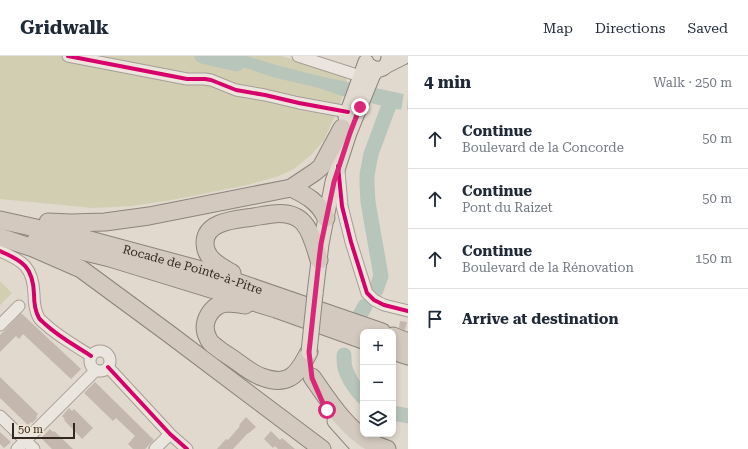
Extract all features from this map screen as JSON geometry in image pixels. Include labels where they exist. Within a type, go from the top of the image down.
[{"type":"highway","points":[[0,219],[70,223],[105,222],[163,213],[291,188],[321,167],[342,128]]},
{"type":"highway","points":[[291,188],[306,195],[316,203],[324,213]]},
{"type":"highway","points":[[282,304],[213,261],[208,256],[205,249],[207,235],[216,226],[225,222],[281,213],[289,214],[301,219],[308,228],[312,240],[320,252]]},
{"type":"highway","name":"Rocade de Pointe-à-Pitre","points":[[0,219],[86,239],[205,271],[360,339]]},
{"type":"highway","points":[[0,235],[81,269],[173,336],[322,449]]},
{"type":"highway","name":"Rocade de Pointe-à-Pitre","points":[[0,235],[42,241],[110,258],[371,329]]},
{"type":"highway","points":[[282,304],[263,310],[233,303],[220,305],[210,313],[206,320],[206,335],[216,347],[257,375],[272,380],[288,379],[296,374],[309,352]]},
{"type":"highway","points":[[396,341],[403,352]]},
{"type":"highway","points":[[312,378],[330,403],[354,431],[371,442],[387,449]]},
{"type":"main road","points":[[360,449],[333,419],[319,395],[312,378],[309,352],[324,213],[322,194],[326,177],[342,128],[353,107],[381,63]]},
{"type":"main road","points":[[324,213],[338,166],[350,133],[353,107]]},
{"type":"street","points":[[68,56],[187,79],[211,80],[236,90],[265,95],[299,104],[353,107]]},
{"type":"street","points":[[298,56],[381,63]]},
{"type":"street","points":[[338,166],[342,206],[351,242],[367,293],[374,300],[384,305],[408,311]]},
{"type":"street","points":[[0,251],[20,261],[30,272],[34,283],[35,307],[39,318],[51,330],[91,356]]},
{"type":"street","points":[[0,325],[19,306]]},
{"type":"street","points":[[96,370],[90,364],[90,360],[94,353],[99,351],[107,353],[110,360],[108,368]]},
{"type":"street","points":[[17,449],[96,370],[108,368]]},
{"type":"street","points":[[108,368],[170,434],[187,449]]},
{"type":"street","points":[[0,416],[34,449]]},
{"type":"street","points":[[155,449],[170,434]]},
{"type":"shaded area","points":[[0,56],[281,56],[342,74],[346,78],[347,82],[340,104],[324,140],[313,153],[294,169],[276,177],[247,185],[172,200],[132,206],[93,208],[0,199]]},
{"type":"shaded area","points":[[202,56],[247,56],[315,75],[408,95],[408,110],[395,109],[342,96],[319,88],[272,77]]},
{"type":"shaded area","points":[[0,281],[12,293],[0,305]]},
{"type":"pier","points":[[404,92],[408,93],[407,112],[401,112]]},
{"type":"building","points":[[21,313],[81,369],[71,379],[23,334],[19,339],[16,336],[0,352],[0,335]]},
{"type":"building","points":[[400,321],[407,322],[405,330],[399,328]]},
{"type":"building","points":[[0,377],[38,414],[36,417],[37,418],[32,423],[31,422],[28,425],[0,398]]},
{"type":"building","points":[[95,382],[154,440],[145,449],[133,449],[128,444],[135,436],[116,418],[113,421],[84,393]]},
{"type":"building","points":[[69,408],[72,411],[74,409],[93,428],[82,439],[62,416]]},
{"type":"building","points":[[246,417],[256,427],[233,449],[217,449],[226,439],[228,440]]},
{"type":"building","points":[[50,429],[73,449],[52,449],[41,438]]},
{"type":"building","points":[[271,431],[280,440],[282,438],[295,449],[278,449],[275,446],[273,448],[264,439]]},
{"type":"building","points":[[0,432],[11,442],[4,448],[0,444]]},
{"type":"waterway","points":[[202,56],[237,64]]},
{"type":"waterway","points":[[376,290],[381,276],[368,202],[367,175],[371,154],[391,100]]},
{"type":"waterway","points":[[360,315],[365,306]]},
{"type":"waterway","points":[[344,355],[348,376],[360,393]]},
{"type":"waterway","points":[[396,414],[408,416]]},
{"type":"cycle path","points":[[68,56],[187,79],[211,80],[236,90],[348,112]]},
{"type":"cycle path","points":[[338,166],[342,206],[351,242],[367,293],[374,300],[384,305],[408,311]]},
{"type":"cycle path","points":[[0,251],[21,262],[29,271],[32,277],[36,309],[40,320],[50,329],[91,356]]},
{"type":"cycle path","points":[[108,367],[170,434],[187,449]]},
{"type":"route","points":[[327,410],[312,378],[309,352],[319,260],[326,218],[338,166],[360,107]]}]
